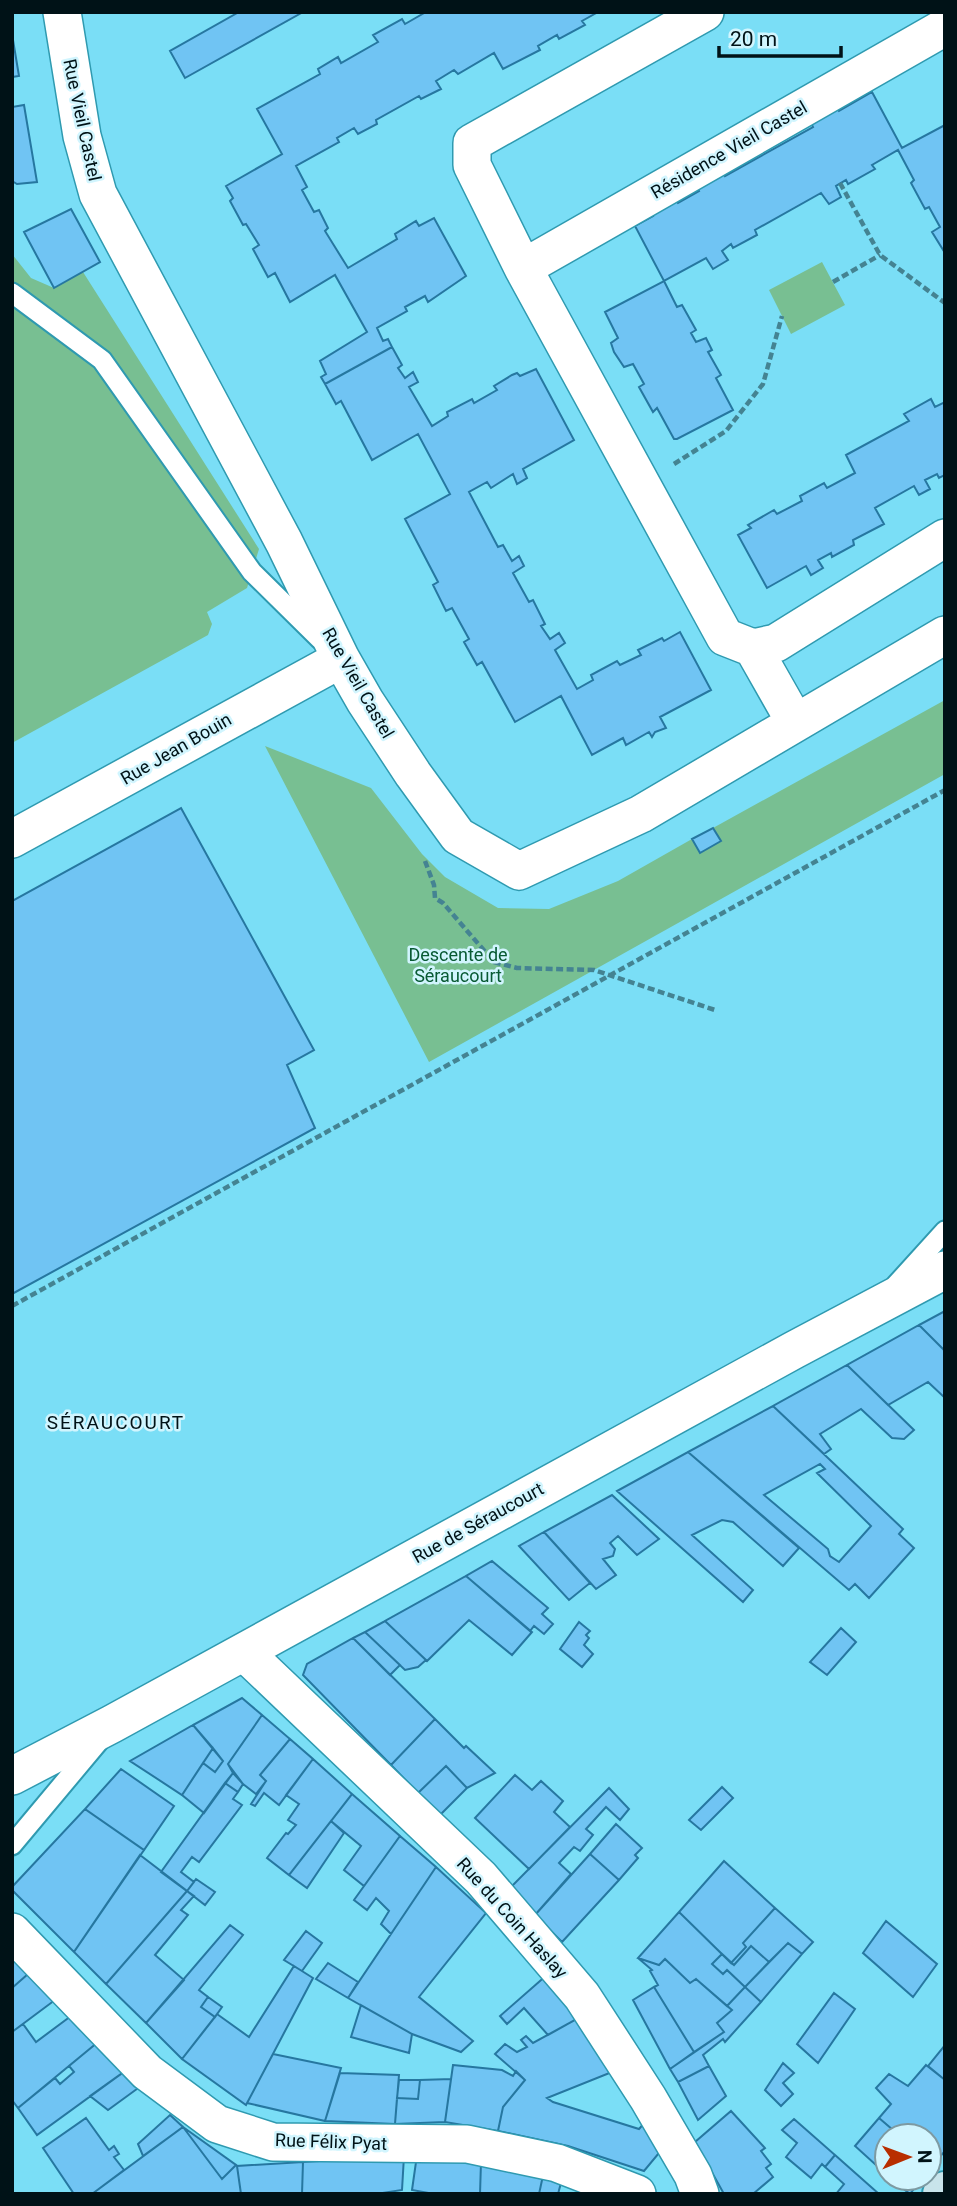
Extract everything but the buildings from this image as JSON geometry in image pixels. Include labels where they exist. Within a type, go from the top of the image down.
[{"type":"street","name":"Rue Vieil Castel","points":[[62,12],[82,136],[98,194],[284,542],[341,659],[406,764],[458,836],[519,870],[641,814],[945,635]]},
{"type":"street","points":[[705,12],[472,143],[472,165],[523,268],[725,637],[753,648],[776,643],[945,538]]},
{"type":"street","name":"Résidence Vieil Castel","points":[[523,268],[938,30]]},
{"type":"street","points":[[753,648],[795,722]]},
{"type":"street","name":"Rue Jean Bouin","points":[[12,839],[341,659]]},
{"type":"street","name":"Rue de Séraucourt","points":[[12,1776],[945,1270]]},
{"type":"street","name":"Rue du Coin Haslay","points":[[244,1652],[481,1878],[582,1996],[654,2109],[693,2175],[700,2194]]},
{"type":"street","name":"Rue Félix Pyat","points":[[12,1931],[147,2072],[217,2123],[273,2142],[467,2144],[557,2163],[637,2194]]},
{"type":"lane","points":[[12,293],[102,360],[252,572],[341,659]]},
{"type":"lane","points":[[875,1307],[945,1231]]},
{"type":"lane","points":[[12,1845],[112,1724]]},
{"type":"path","points":[[840,183],[880,255],[945,303]]},
{"type":"path","points":[[833,282],[880,255]]},
{"type":"path","points":[[642,485],[726,431],[763,384],[782,316]]},
{"type":"path","points":[[12,1306],[945,790]]},
{"type":"path","points":[[435,898],[443,903],[494,961],[517,968],[594,970],[715,1010]]},
{"type":"green space","points":[[12,254],[31,278],[54,288],[83,272],[259,549],[247,588],[207,612],[212,624],[208,635],[12,743]]},
{"type":"green space","points":[[822,262],[845,305],[791,334],[769,290]]},
{"type":"green space","name":"Descente de Séraucourt","points":[[945,700],[945,774],[429,1062],[265,746],[371,788],[422,854],[445,877],[498,908],[549,909],[618,881],[692,839],[700,853],[720,841],[713,828]]},
{"type":"district","name":"SÉRAUCOURT","points":[[116,1422]]}]
